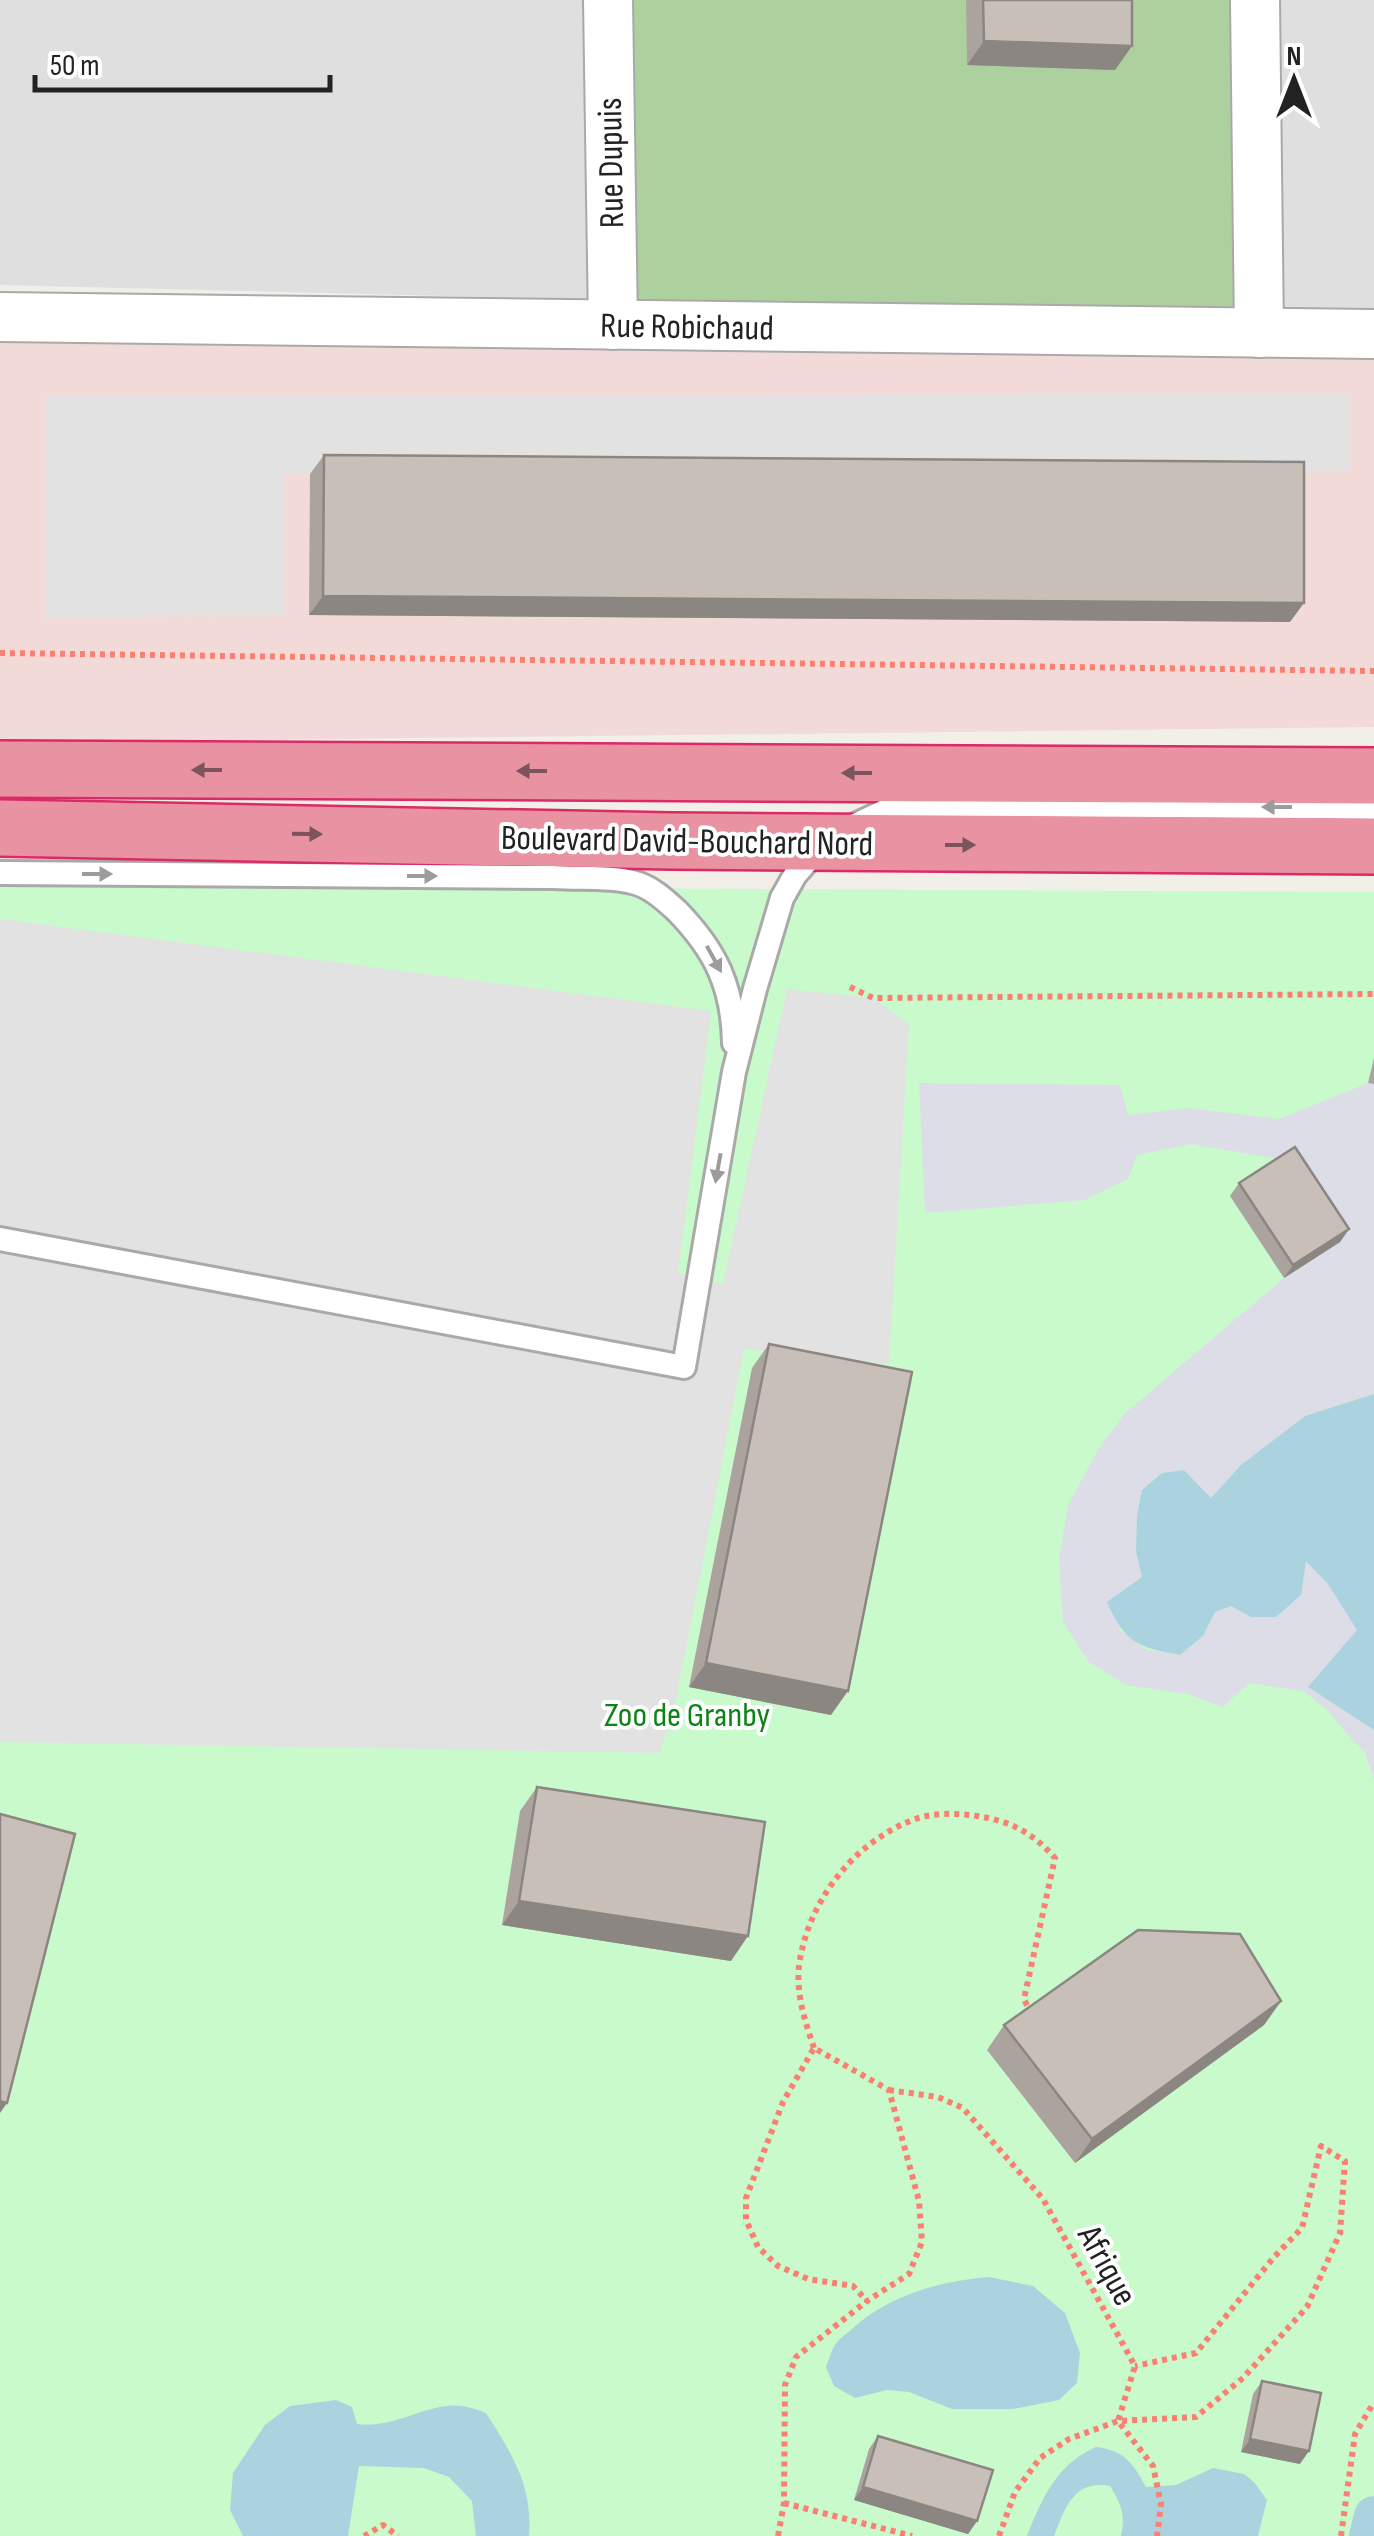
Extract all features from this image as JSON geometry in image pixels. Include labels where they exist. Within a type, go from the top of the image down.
[{"type":"highway","name":"Boulevard David-Bouchard Nord","points":[[0,769],[1374,776]]},
{"type":"highway","name":"Boulevard David-Bouchard Nord","points":[[0,828],[651,841],[1374,846]]},
{"type":"street","name":"Rue Dupuis","points":[[608,0],[613,325]]},
{"type":"street","points":[[1255,0],[1258,333]]},
{"type":"street","name":"Rue Robichaud","points":[[0,317],[1374,334]]},
{"type":"lane","points":[[0,1239],[684,1367],[734,1072],[755,988],[782,898],[794,875],[827,841],[885,810],[930,805],[1374,808]]},
{"type":"lane","points":[[0,873],[554,877],[633,882],[660,895],[700,936],[712,955],[730,998],[734,1072]]},
{"type":"path","points":[[0,652],[1374,671]]},
{"type":"path","points":[[850,986],[873,998],[1374,994]]},
{"type":"path","points":[[867,2301],[853,2286],[808,2278],[778,2266],[758,2246],[746,2220],[746,2198],[782,2102],[814,2048],[800,2007],[799,1967],[811,1920],[832,1882],[872,1842],[912,1820],[951,1813],[1000,1819],[1038,1838],[1055,1858],[1024,1998],[1032,2017]]},
{"type":"path","name":"Afrique","points":[[814,2048],[889,2090],[938,2098],[963,2108],[1043,2200],[1135,2366]]},
{"type":"path","points":[[778,2536],[784,2503],[785,2384],[796,2357],[867,2301],[909,2274],[922,2242],[920,2201],[889,2090]]},
{"type":"path","points":[[999,2536],[1015,2492],[1040,2458],[1069,2439],[1118,2421],[1196,2417],[1243,2378],[1307,2307],[1340,2234],[1345,2161],[1321,2146],[1302,2228],[1196,2353],[1135,2366],[1118,2421]]},
{"type":"path","points":[[1341,2536],[1355,2434],[1374,2402]]},
{"type":"path","points":[[1118,2421],[1153,2466],[1161,2504],[1157,2536]]},
{"type":"path","points":[[784,2503],[912,2536]]},
{"type":"path","points":[[364,2536],[383,2524],[398,2536]]},
{"type":"shaded area","points":[[0,0],[607,0],[609,300],[0,285]]},
{"type":"shaded area","points":[[1277,0],[1374,0],[1374,360],[1284,359]]},
{"type":"shaded area","points":[[0,330],[1374,360],[1374,727],[0,743]]},
{"type":"shaded area","points":[[1349,394],[1349,472],[284,473],[283,616],[46,617],[46,396]]},
{"type":"shaded area","points":[[0,919],[711,1011],[678,1273],[723,1284],[787,989],[873,998],[909,1024],[889,1364],[744,1349],[673,1715],[659,1753],[0,1742]]},
{"type":"shaded area","points":[[919,1083],[1120,1085],[1128,1115],[1188,1108],[1279,1119],[1368,1083],[1374,1084],[1374,1394],[1305,1416],[1241,1465],[1211,1499],[1184,1470],[1162,1473],[1142,1490],[1136,1552],[1142,1577],[1119,1629],[1145,1649],[1180,1655],[1203,1636],[1215,1612],[1231,1605],[1251,1617],[1306,1560],[1328,1584],[1358,1630],[1374,1699],[1374,1780],[1365,1752],[1326,1709],[1303,1691],[1249,1683],[1223,1707],[1188,1694],[1126,1685],[1089,1662],[1063,1622],[1059,1560],[1068,1505],[1098,1450],[1124,1414],[1284,1278],[1339,1241],[1286,1160],[1191,1144],[1137,1155],[1128,1179],[1085,1200],[925,1213]]},
{"type":"green space","points":[[607,0],[1277,0],[1282,318],[609,300]]},
{"type":"green space","name":"Zoo de Granby","points":[[0,885],[1374,892],[1374,2536],[0,2536]]},
{"type":"water","points":[[1374,1394],[1374,1730],[1308,1687],[1357,1630],[1328,1584],[1306,1561],[1301,1595],[1276,1617],[1251,1617],[1231,1606],[1215,1612],[1203,1636],[1180,1655],[1143,1646],[1127,1635],[1107,1602],[1142,1577],[1136,1552],[1142,1490],[1162,1473],[1184,1470],[1211,1498],[1241,1465],[1305,1416]]},
{"type":"water","points":[[989,2277],[1033,2286],[1065,2313],[1080,2353],[1077,2383],[1059,2400],[1013,2409],[952,2409],[909,2392],[887,2390],[855,2398],[834,2386],[826,2367],[832,2350],[866,2317],[916,2292]]},
{"type":"water","points":[[336,2400],[352,2407],[357,2424],[385,2423],[438,2407],[465,2406],[486,2413],[524,2486],[529,2536],[476,2536],[472,2501],[449,2477],[424,2468],[359,2466],[348,2536],[243,2536],[230,2510],[233,2473],[265,2425],[290,2406]]},
{"type":"water","points":[[1096,2447],[1127,2459],[1146,2487],[1176,2485],[1213,2468],[1244,2474],[1267,2500],[1258,2536],[1121,2536],[1123,2516],[1117,2498],[1110,2486],[1098,2485],[1079,2491],[1062,2515],[1054,2536],[1027,2536],[1045,2496],[1061,2473]]},
{"type":"building","points":[[983,0],[1132,0],[1132,46],[984,41]]},
{"type":"building","points":[[324,455],[1304,462],[1304,603],[323,596]]},
{"type":"building","points":[[1295,1147],[1349,1229],[1293,1265],[1239,1183]]},
{"type":"building","points":[[769,1344],[912,1372],[848,1691],[706,1663]]},
{"type":"building","points":[[537,1787],[765,1822],[748,1936],[519,1901]]},
{"type":"building","points":[[0,1814],[75,1834],[7,2103],[0,2101]]},
{"type":"building","points":[[1138,1930],[1240,1934],[1281,2001],[1092,2139],[1004,2025]]},
{"type":"building","points":[[1262,2381],[1321,2393],[1309,2451],[1250,2439]]},
{"type":"building","points":[[878,2436],[993,2470],[977,2521],[863,2487]]},
{"type":"waterway","points":[[1369,2536],[1374,2516]]}]
